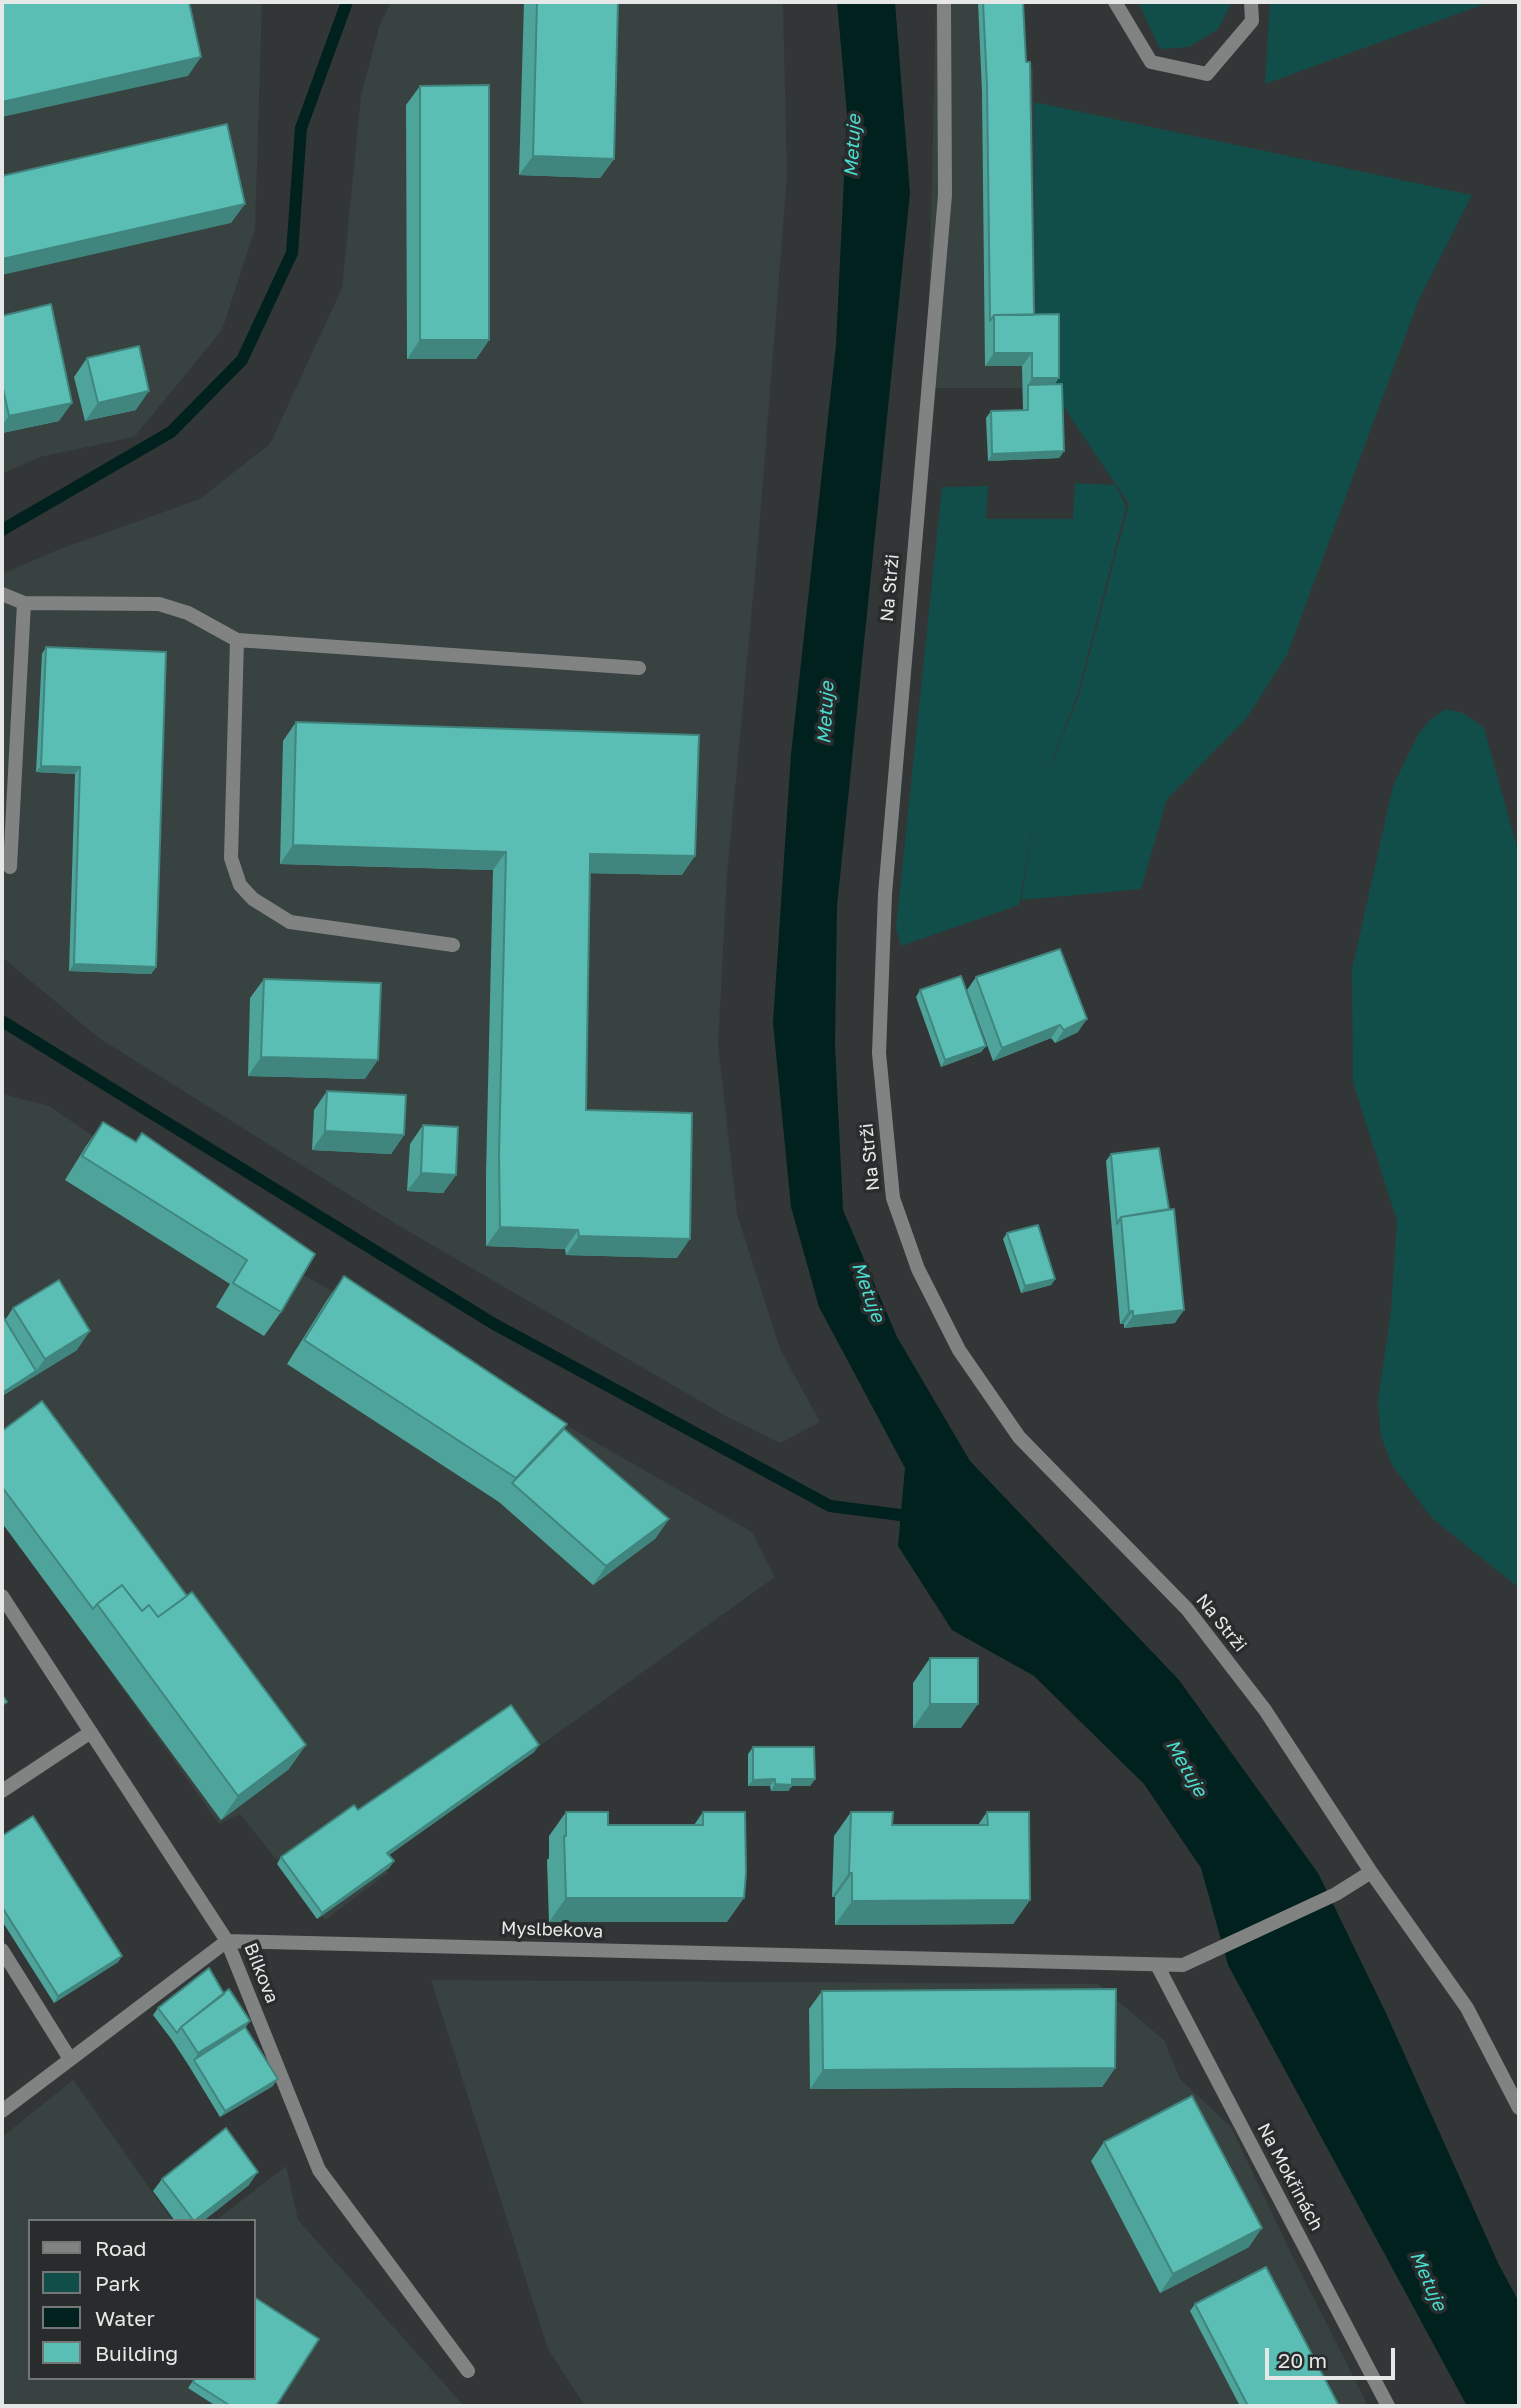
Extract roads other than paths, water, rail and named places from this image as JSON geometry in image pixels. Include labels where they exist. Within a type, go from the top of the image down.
[{"type":"street","name":"Na Strži","points":[[944,2],[945,195],[884,894],[879,1053],[893,1198],[918,1269],[959,1350],[1020,1437],[1186,1609],[1265,1710],[1371,1872],[1467,2008],[1519,2108]]},
{"type":"street","points":[[1115,2],[1151,62],[1207,74],[1252,22],[1251,2]]},
{"type":"street","points":[[3,595],[24,603],[159,604],[188,613],[237,640],[639,668]]},
{"type":"street","points":[[10,867],[24,603]]},
{"type":"street","points":[[237,640],[231,858],[240,885],[268,910],[290,922],[453,945]]},
{"type":"street","name":"Bílkova","points":[[2,1596],[227,1941],[319,2170],[468,2371]]},
{"type":"street","points":[[2,1791],[91,1732]]},
{"type":"street","name":"Myslbekova","points":[[227,1941],[1183,1965],[1336,1894],[1371,1872]]},
{"type":"street","points":[[2,2111],[227,1941]]},
{"type":"street","points":[[2,1950],[70,2059]]},
{"type":"street","name":"Na Mokřinách","points":[[1157,1965],[1388,2406]]},
{"type":"water","name":"Metuje","points":[[837,2],[895,2],[910,193],[837,906],[835,1045],[843,1210],[897,1337],[970,1461],[1179,1680],[1318,1873],[1385,2011],[1499,2265],[1519,2302],[1519,2406],[1467,2406],[1228,1965],[1201,1868],[1144,1784],[1034,1676],[952,1630],[898,1546],[905,1468],[819,1307],[791,1207],[773,1023],[791,754],[836,345],[847,114]]},
{"type":"waterway","points":[[2,530],[171,432],[242,360],[292,253],[301,128],[347,2]]},
{"type":"waterway","points":[[2,1021],[494,1324],[830,1506],[916,1517]]}]
